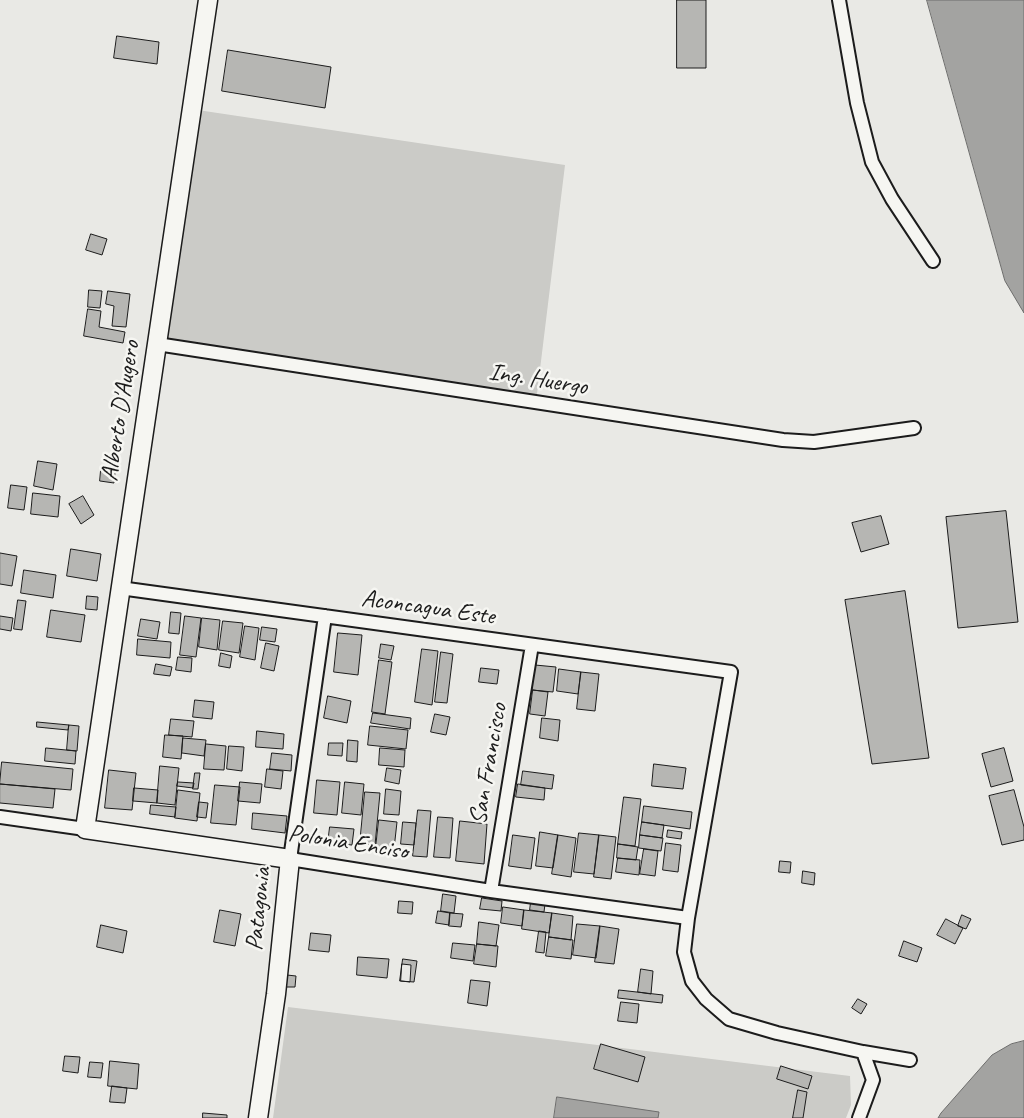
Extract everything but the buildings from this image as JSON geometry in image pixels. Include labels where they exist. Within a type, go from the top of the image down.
[{"type":"main road","name":"Alberto D'Augero","points":[[85,829],[208,0]]},
{"type":"main road","name":"Polonia Enciso","points":[[85,829],[290,859]]},
{"type":"main road","name":"Patagonia","points":[[258,1118],[276,994],[290,859]]},
{"type":"street","points":[[840,0],[857,103],[872,162],[892,199],[933,261]]},
{"type":"street","name":"Ing. Huergo","points":[[156,344],[783,440],[814,442],[914,428]]},
{"type":"street","name":"Aconcagua Este","points":[[120,588],[731,672],[688,918]]},
{"type":"street","name":"Patagonia","points":[[290,859],[325,616]]},
{"type":"street","name":"San Francisco","points":[[491,891],[532,645]]},
{"type":"street","name":"Polonia Enciso","points":[[0,817],[85,829]]},
{"type":"street","name":"Polonia Enciso","points":[[290,859],[491,891],[688,918]]},
{"type":"street","points":[[688,918],[684,952],[692,981],[706,999],[729,1019],[777,1033],[862,1052],[910,1060]]},
{"type":"street","points":[[859,1118],[872,1080],[862,1052]]},
{"type":"shaded area","points":[[927,0],[1024,0],[1024,313],[1005,281]]},
{"type":"shaded area","points":[[191,109],[565,165],[536,402],[157,344]]},
{"type":"shaded area","points":[[288,1007],[850,1076],[851,1105],[846,1118],[273,1118]]},
{"type":"shaded area","points":[[1024,1041],[1024,1118],[938,1118],[992,1055],[1011,1044]]},
{"type":"shaded area","points":[[557,1097],[659,1112],[658,1118],[554,1118]]}]
